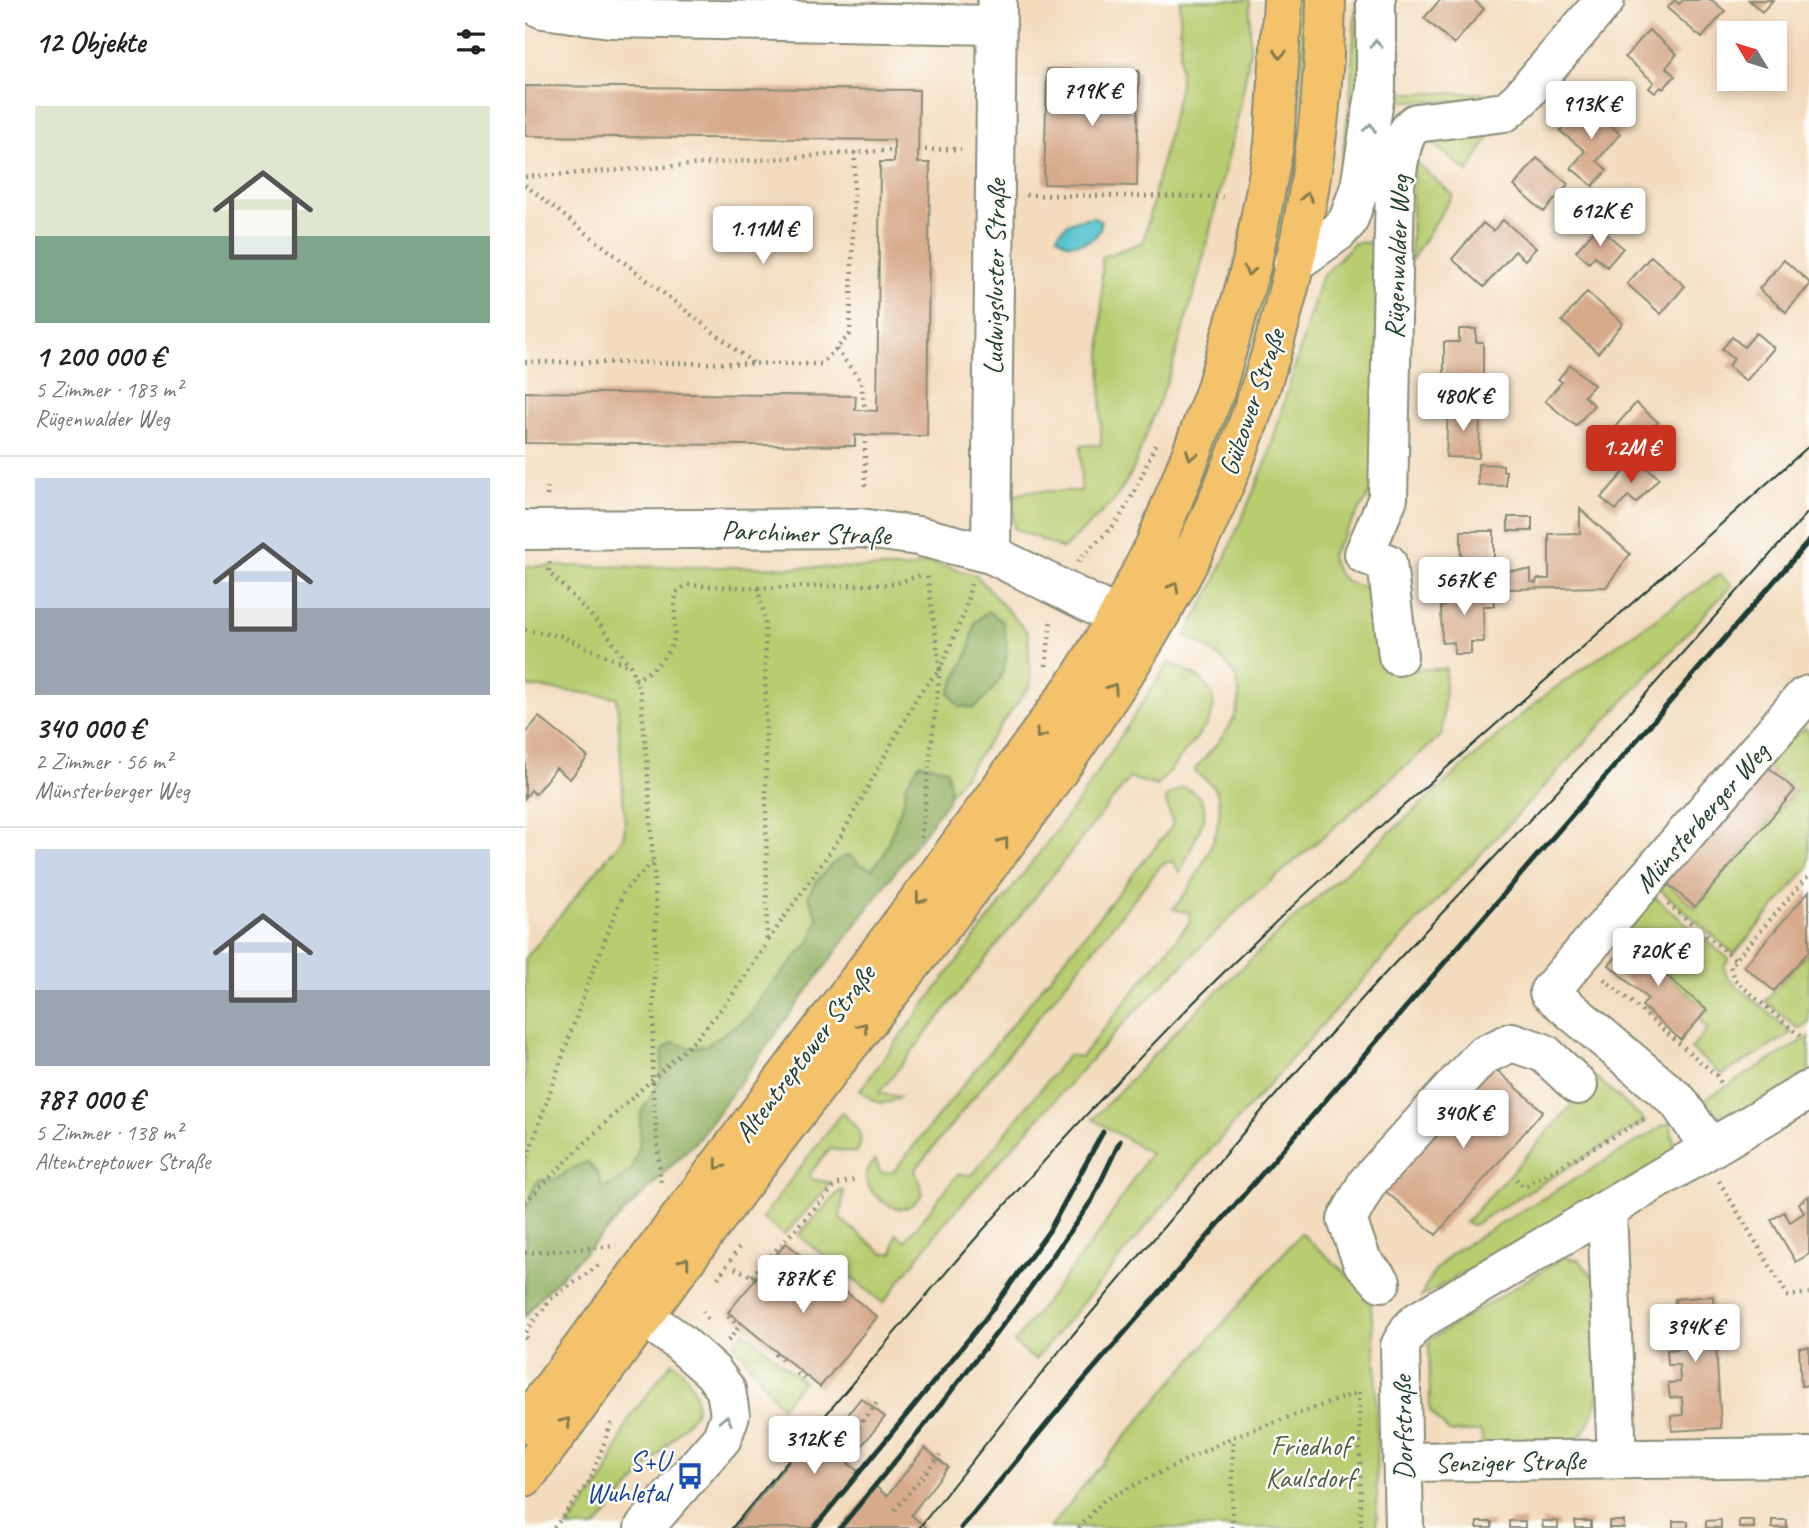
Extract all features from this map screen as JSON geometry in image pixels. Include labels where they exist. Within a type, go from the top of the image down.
[{"type":"main road","name":"Gülzower Straße","points":[[1062,766],[1134,625],[1155,545],[1215,391],[1252,263],[1274,145],[1283,0]]},
{"type":"main road","name":"Gülzower Straße","points":[[1080,678],[1134,625],[1189,561],[1233,461],[1268,365],[1302,227],[1317,143],[1326,0]]},
{"type":"main road","name":"Altentreptower Straße","points":[[525,1477],[632,1308],[1080,678]]},
{"type":"main road","name":"Altentreptower Straße","points":[[531,1416],[632,1308],[750,1174],[1062,766]]},
{"type":"street","points":[[525,0],[543,9],[610,18],[997,12]]},
{"type":"street","points":[[1293,264],[1338,232],[1348,221],[1360,187],[1376,88],[1376,0]]},
{"type":"street","name":"Rügenwalder Weg","points":[[1398,656],[1387,563],[1364,554],[1388,498],[1395,185],[1404,139],[1416,123],[1505,113],[1605,0]]},
{"type":"street","name":"Ludwigsluster Straße","points":[[981,566],[997,12]]},
{"type":"street","name":"Parchimer Straße","points":[[525,530],[860,528],[918,536],[981,566],[1134,625]]},
{"type":"street","name":"Münsterberger Weg","points":[[1706,1151],[1678,1101],[1549,992],[1804,697],[1809,695]]},
{"type":"street","points":[[1381,1282],[1361,1261],[1347,1220],[1367,1183],[1482,1056],[1512,1042],[1544,1053],[1578,1085]]},
{"type":"street","points":[[1607,1210],[1809,1090]]},
{"type":"street","name":"Dorfstraße","points":[[1404,1528],[1400,1346],[1409,1330],[1419,1321],[1607,1210]]},
{"type":"street","name":"Senziger Straße","points":[[1607,1210],[1617,1459]]},
{"type":"street","points":[[632,1308],[678,1341],[713,1372],[726,1390],[730,1415],[722,1438],[644,1528]]},
{"type":"street","points":[[525,1444],[531,1416]]},
{"type":"street","name":"Senziger Straße","points":[[1402,1462],[1809,1457]]},
{"type":"path","points":[[918,150],[962,149]]},
{"type":"path","points":[[525,177],[894,150]]},
{"type":"path","points":[[525,362],[821,364],[850,334],[855,152]]},
{"type":"path","points":[[525,185],[754,364]]},
{"type":"path","points":[[1227,205],[1230,193]]},
{"type":"path","points":[[1059,195],[1223,197]]},
{"type":"path","points":[[836,349],[860,381],[865,410]]},
{"type":"path","points":[[865,435],[865,490]]},
{"type":"path","points":[[1074,568],[1087,549],[1113,525],[1144,473],[1159,437]]},
{"type":"path","points":[[920,846],[940,669],[927,573],[923,564]]},
{"type":"path","points":[[525,1202],[696,1039],[722,1007],[841,836],[921,692],[940,669],[981,566]]},
{"type":"path","points":[[549,572],[600,625],[630,666],[639,690],[647,760],[656,908],[653,1081],[661,1186]]},
{"type":"path","points":[[635,680],[659,665],[674,639],[673,608],[676,593],[686,585],[758,588],[894,584],[927,573]]},
{"type":"path","points":[[758,588],[765,621],[767,942]]},
{"type":"path","points":[[525,631],[561,636],[630,666]]},
{"type":"path","points":[[525,1164],[587,986],[624,891],[653,862]]},
{"type":"path","points":[[1800,1036],[1734,979],[1730,966],[1809,875]]},
{"type":"path","points":[[1661,899],[1735,959]]},
{"type":"path","points":[[1579,958],[1716,1075],[1721,1083]]},
{"type":"path","points":[[1516,1179],[1524,1187],[1678,1101]]},
{"type":"path","points":[[1706,1151],[1788,1296],[1809,1293]]},
{"type":"path","points":[[735,1268],[754,1277],[837,1185],[857,1179]]},
{"type":"path","points":[[525,1253],[619,1247],[551,1299],[526,1337]]},
{"type":"path","points":[[728,1316],[735,1322],[737,1319]]},
{"type":"path","points":[[725,1345],[743,1324]]},
{"type":"path","points":[[775,1354],[783,1361],[785,1358]]},
{"type":"path","points":[[797,1373],[806,1380],[808,1377]]},
{"type":"path","points":[[1079,1528],[1104,1500],[1233,1437],[1359,1392],[1361,1528]]},
{"type":"path","points":[[831,1459],[877,1403]]},
{"type":"path","points":[[554,1528],[590,1481],[614,1418]]},
{"type":"path","points":[[1232,1528],[1233,1437]]},
{"type":"path","points":[[895,1510],[940,1455]]},
{"type":"green space","points":[[1180,0],[1250,0],[1250,51],[1240,108],[1199,275],[1171,371],[1132,472],[1114,501],[1063,549],[1014,528],[1013,496],[1030,491],[1081,491],[1081,445],[1101,445],[1102,257],[1143,242],[1180,85]]},
{"type":"green space","points":[[1298,0],[1308,0],[1302,75],[1289,186],[1268,296],[1241,389],[1181,537],[1170,532]]},
{"type":"green space","points":[[1356,0],[1367,0],[1354,141],[1336,203],[1350,100]]},
{"type":"green space","points":[[1378,93],[1485,93],[1486,101],[1386,101]]},
{"type":"green space","points":[[1494,129],[1468,172],[1427,139]]},
{"type":"green space","points":[[1414,161],[1453,195],[1410,262]]},
{"type":"green space","points":[[1382,242],[1378,481],[1331,555],[1337,572],[1347,582],[1379,590],[1388,669],[1446,669],[1442,735],[1243,905],[1125,1022],[946,1221],[883,1303],[798,1235],[841,1190],[844,1192],[840,1219],[883,1253],[893,1253],[896,1234],[905,1241],[958,1174],[972,1175],[1068,1055],[1081,1057],[1189,923],[1190,913],[1173,909],[1200,870],[1215,836],[1219,819],[1216,791],[1195,769],[1230,726],[1239,695],[1231,670],[1211,651],[1186,635],[1212,588],[1267,460],[1321,278],[1354,243]]},
{"type":"green space","points":[[928,562],[976,575],[1028,633],[1031,684],[698,1139],[541,1296],[525,1317],[525,959],[623,838],[625,827],[617,697],[525,686],[525,566],[910,568]]},
{"type":"green space","points":[[1720,574],[1732,585],[1349,995],[1204,1157],[1035,1360],[1014,1343],[1104,1226],[1150,1153],[1093,1119],[1187,1020],[1289,923],[1505,729],[1549,692]]},
{"type":"green space","points":[[988,611],[1002,621],[1006,647],[1003,670],[993,690],[974,708],[959,706],[949,693],[969,652],[975,622]]},
{"type":"green space","points":[[1169,662],[1190,672],[1206,685],[1213,703],[1212,714],[1206,726],[1157,786],[1130,778],[879,1093],[900,1097],[884,1103],[870,1098],[860,1090],[1080,799]]},
{"type":"green space","points":[[1805,728],[1809,732],[1809,867],[1734,954],[1659,889],[1665,882],[1695,907],[1795,791],[1766,765],[1785,743]]},
{"type":"green space","points":[[920,763],[947,769],[950,788],[948,800],[698,1139],[541,1296],[525,1317],[525,1211],[536,1184],[539,1180],[556,1179],[588,1162],[598,1174],[602,1188],[615,1183],[632,1169],[639,1146],[641,1112],[660,1081],[663,1050],[673,1042],[691,1048],[707,1045],[750,1015],[761,996],[810,942],[818,918],[808,896],[825,871],[850,855],[859,864],[872,869],[883,856],[904,800],[906,785]]},
{"type":"green space","points":[[1185,788],[1198,796],[1203,804],[1204,819],[1180,873],[1172,861],[1162,864],[915,1170],[923,1193],[918,1200],[907,1207],[896,1208],[877,1197],[869,1186],[866,1175],[875,1159],[881,1173],[893,1172],[1173,825],[1165,798]]},
{"type":"green space","points":[[1653,896],[1729,959],[1724,966],[1727,977],[1792,1033],[1722,1075],[1691,1049],[1708,1028],[1699,1020],[1707,1010],[1667,976],[1673,969],[1625,927]]},
{"type":"green space","points":[[1809,951],[1809,1023],[1799,1029],[1765,1001]]},
{"type":"green space","points":[[1809,1037],[1809,1074],[1729,1122],[1702,1101]]},
{"type":"green space","points":[[1597,1078],[1645,1121],[1473,1225],[1465,1223]]},
{"type":"green space","points":[[842,1112],[858,1131],[861,1141],[859,1147],[856,1153],[830,1149],[811,1172],[810,1179],[832,1183],[784,1235],[762,1218]]},
{"type":"green space","points":[[1670,1122],[1676,1154],[1421,1297],[1436,1270],[1458,1249]]},
{"type":"green space","name":"Friedhof Kaulsdorf","points":[[1301,1233],[1370,1295],[1376,1364],[1377,1528],[1050,1528],[1095,1472]]},
{"type":"green space","points":[[1564,1257],[1579,1260],[1597,1281],[1599,1391],[1586,1427],[1572,1445],[1483,1446],[1481,1432],[1449,1432],[1430,1411],[1429,1340]]},
{"type":"green space","points":[[745,1331],[803,1381],[781,1407],[734,1343]]},
{"type":"green space","points":[[672,1362],[691,1384],[696,1398],[695,1413],[595,1528],[567,1528],[606,1476],[628,1420]]},
{"type":"water","points":[[1094,217],[1101,222],[1100,228],[1090,240],[1066,243],[1057,236],[1064,227],[1073,222]]},
{"type":"building","points":[[1440,0],[1474,0],[1484,9],[1454,44],[1424,18]]},
{"type":"building","points":[[1675,0],[1679,4],[1683,0],[1712,0],[1725,11],[1702,38],[1667,8]]},
{"type":"building","points":[[1749,0],[1773,0],[1762,12]]},
{"type":"building","points":[[1649,30],[1677,54],[1666,68],[1675,76],[1663,89],[1661,87],[1655,93],[1649,88],[1654,82],[1625,57]]},
{"type":"building","points":[[1047,69],[1139,71],[1137,186],[1044,184]]},
{"type":"building","points":[[525,86],[919,90],[918,163],[930,163],[927,436],[855,435],[855,446],[525,443],[525,392],[856,396],[855,410],[877,411],[880,162],[894,162],[894,140],[525,136]]},
{"type":"building","points":[[1584,104],[1596,113],[1602,107],[1615,119],[1609,125],[1620,134],[1597,161],[1607,170],[1593,186],[1571,168],[1585,151],[1560,131]]},
{"type":"building","points":[[1537,158],[1568,184],[1544,212],[1514,186]]},
{"type":"building","points":[[1503,220],[1536,248],[1525,260],[1515,251],[1484,287],[1452,259],[1483,223],[1493,231]]},
{"type":"building","points":[[1598,226],[1623,248],[1607,267],[1595,256],[1589,263],[1576,251]]},
{"type":"building","points":[[1651,256],[1685,286],[1661,314],[1627,284]]},
{"type":"building","points":[[1784,260],[1809,282],[1809,286],[1786,312],[1759,289]]},
{"type":"building","points":[[1587,292],[1623,323],[1598,353],[1562,321]]},
{"type":"building","points":[[1459,329],[1476,329],[1476,342],[1483,342],[1483,379],[1444,379],[1444,342],[1459,342]]},
{"type":"building","points":[[1756,333],[1774,348],[1746,381],[1728,366],[1734,359],[1722,349],[1732,337],[1744,347]]},
{"type":"building","points":[[1570,365],[1594,385],[1584,396],[1594,405],[1576,426],[1545,401],[1562,382],[1558,379]]},
{"type":"building","points":[[1636,403],[1658,422],[1631,454],[1608,435]]},
{"type":"building","points":[[1448,408],[1480,409],[1479,458],[1446,457]]},
{"type":"building","points":[[1636,459],[1659,478],[1636,503],[1628,496],[1616,510],[1601,498]]},
{"type":"building","points":[[1478,464],[1503,465],[1503,471],[1506,471],[1506,486],[1478,485]]},
{"type":"building","points":[[1580,509],[1630,554],[1606,587],[1504,589],[1504,586],[1466,585],[1466,571],[1461,571],[1461,531],[1494,531],[1494,571],[1531,570],[1531,582],[1536,583],[1537,579],[1549,579],[1549,534],[1580,533]]},
{"type":"building","points":[[1508,517],[1532,517],[1532,531],[1508,531]]},
{"type":"building","points":[[1443,589],[1493,589],[1494,606],[1483,606],[1484,642],[1471,642],[1471,654],[1454,654],[1454,642],[1442,643]]},
{"type":"building","points":[[539,717],[588,757],[570,779],[556,768],[535,794],[531,790],[525,798],[525,734]]},
{"type":"building","points":[[1766,765],[1795,790],[1695,907],[1665,882]]},
{"type":"building","points":[[1809,891],[1809,951],[1774,991],[1744,966]]},
{"type":"building","points":[[1635,936],[1673,969],[1667,976],[1707,1010],[1681,1040],[1642,1006],[1648,999],[1609,965]]},
{"type":"building","points":[[1490,1064],[1543,1111],[1436,1235],[1382,1188]]},
{"type":"building","points":[[1809,1196],[1809,1254],[1796,1262],[1771,1220],[1784,1212],[1790,1222],[1804,1213],[1799,1203]]},
{"type":"building","points":[[786,1243],[877,1317],[820,1387],[728,1312]]},
{"type":"building","points":[[1713,1296],[1721,1428],[1672,1431],[1671,1416],[1683,1415],[1682,1397],[1670,1398],[1668,1383],[1680,1382],[1679,1365],[1668,1365],[1667,1350],[1678,1349],[1677,1332],[1666,1332],[1665,1317],[1676,1316],[1675,1299]]},
{"type":"building","points":[[1809,1347],[1809,1385],[1801,1386],[1799,1348]]},
{"type":"building","points":[[861,1398],[885,1417],[848,1463],[859,1472],[813,1528],[735,1528],[812,1434],[824,1444]]},
{"type":"building","points":[[925,1448],[948,1467],[911,1515],[927,1528],[841,1528],[875,1486],[887,1496]]},
{"type":"building","points":[[1721,1520],[1721,1528],[1706,1528],[1706,1521]]},
{"type":"building","points":[[1739,1520],[1754,1520],[1754,1528],[1739,1528]]},
{"type":"building","points":[[1772,1520],[1787,1520],[1787,1528],[1772,1528]]},
{"type":"building","points":[[1509,1521],[1525,1521],[1525,1528],[1509,1528]]},
{"type":"building","points":[[1542,1521],[1558,1521],[1558,1528],[1543,1528]]},
{"type":"building","points":[[1575,1521],[1591,1521],[1591,1528],[1576,1528]]},
{"type":"building","points":[[1609,1521],[1624,1521],[1624,1528],[1609,1528]]},
{"type":"building","points":[[1673,1521],[1688,1521],[1688,1528],[1673,1528]]},
{"type":"building","points":[[1477,1522],[1492,1522],[1492,1528],[1477,1528]]},
{"type":"tram line","points":[[732,1528],[907,1318],[1027,1180],[1215,981],[1343,860],[1809,446]]},
{"type":"tram line","points":[[919,1528],[1065,1344],[1265,1107],[1377,982],[1603,742],[1809,511]]},
{"type":"railway","points":[[961,1528],[1069,1397],[1809,541]]},
{"type":"railway","points":[[814,1528],[985,1319],[1049,1231],[1103,1132]]},
{"type":"railway","points":[[840,1528],[1019,1304],[1092,1200],[1120,1141]]},
{"type":"place","name":"S+U Wuhletal","points":[[690,1476]]}]
